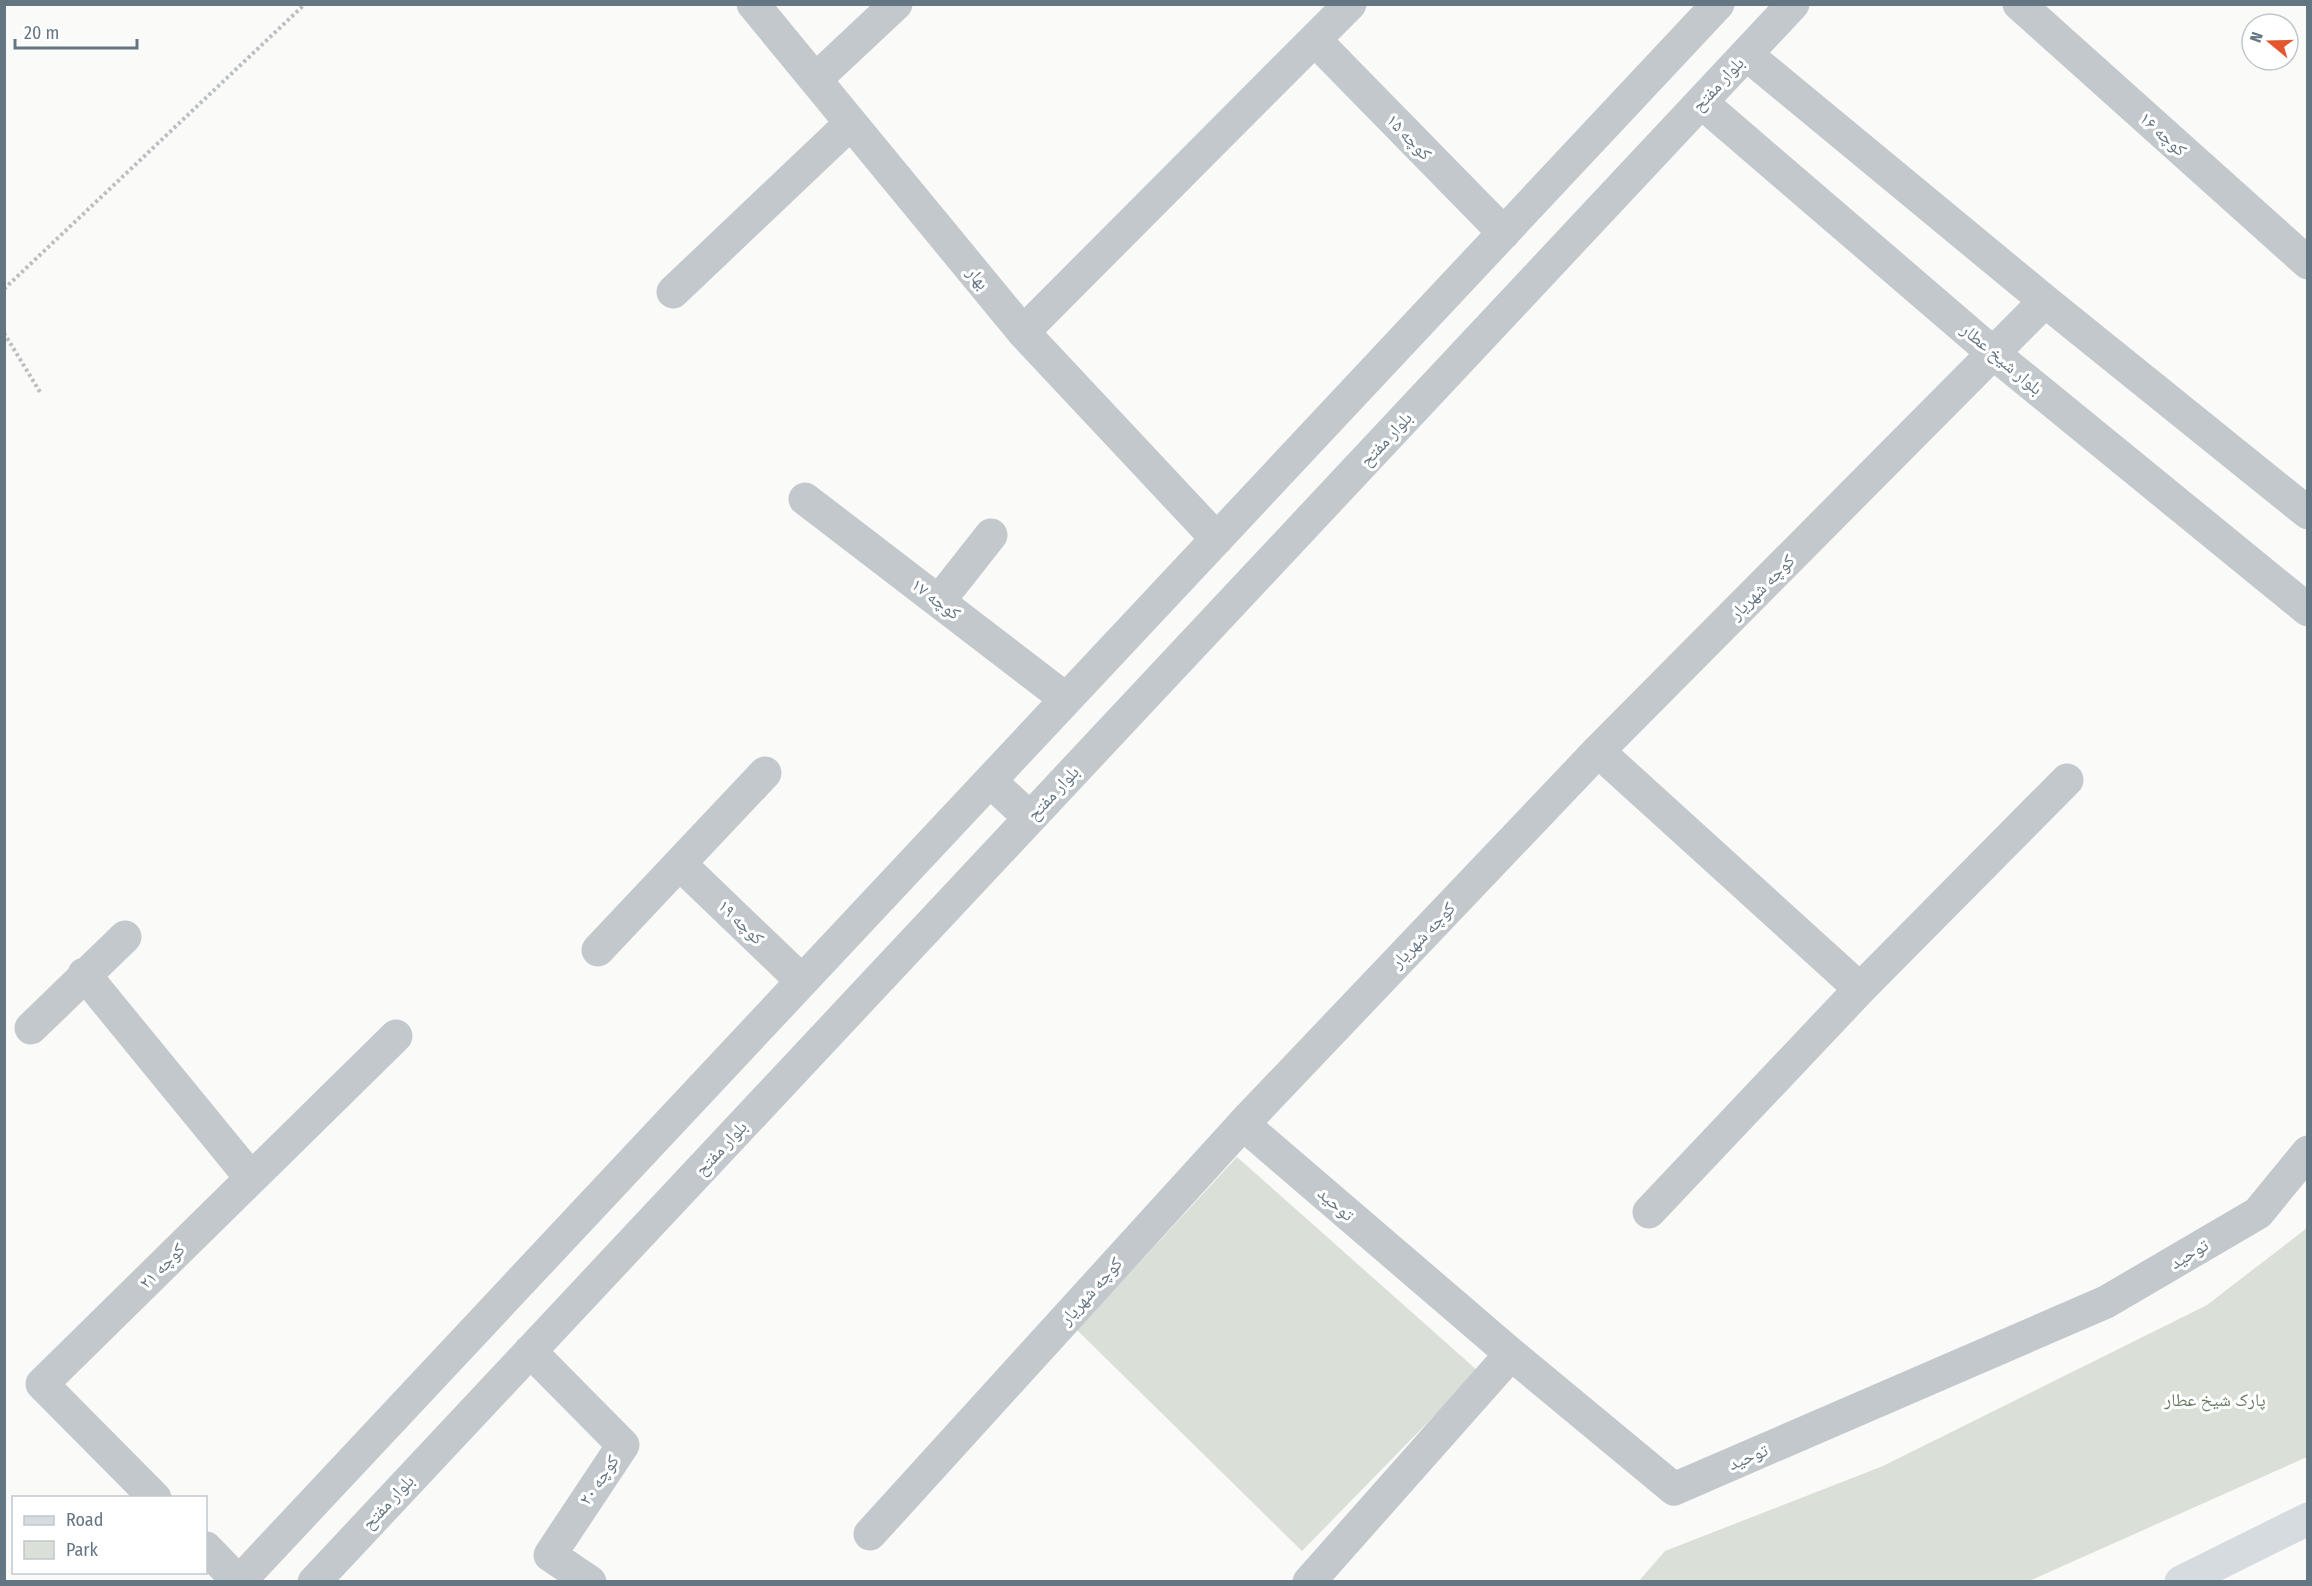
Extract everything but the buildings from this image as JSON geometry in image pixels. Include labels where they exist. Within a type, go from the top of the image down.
[{"type":"main road","points":[[2181,1581],[2307,1519]]},
{"type":"street","name":"بهار","points":[[753,4],[1023,332],[1217,539]]},
{"type":"street","points":[[816,79],[896,4]]},
{"type":"street","points":[[1023,332],[1350,4]]},
{"type":"street","name":"بلوار مفتح","points":[[314,1581],[1793,4]]},
{"type":"street","name":"کوچه ۱۶","points":[[2019,4],[2307,263]]},
{"type":"street","points":[[207,1549],[239,1581],[1504,233],[1710,7]]},
{"type":"street","name":"کوچه ۱۵","points":[[1314,40],[1504,233]]},
{"type":"street","points":[[1746,54],[2045,301],[2307,513]]},
{"type":"street","name":"بلوار شیخ عطار","points":[[1701,102],[1993,353],[2307,610]]},
{"type":"street","points":[[673,292],[851,123]]},
{"type":"street","name":"کوچه شهریار","points":[[870,1534],[1243,1124],[1598,751],[2045,301]]},
{"type":"street","name":"کوچه ۱۷","points":[[805,500],[1066,699]]},
{"type":"street","points":[[939,601],[991,536]]},
{"type":"street","points":[[1598,751],[1860,989]]},
{"type":"street","points":[[598,950],[765,773]]},
{"type":"street","points":[[1649,1212],[1860,989],[2067,780]]},
{"type":"street","points":[[990,781],[1030,818]]},
{"type":"street","name":"کوچه ۱۹","points":[[680,864],[802,981]]},
{"type":"street","points":[[31,1028],[84,974],[125,937]]},
{"type":"street","points":[[84,974],[251,1178]]},
{"type":"street","name":"کوچه ۲۱","points":[[154,1496],[42,1384],[396,1036]]},
{"type":"street","name":"توحید","points":[[1243,1124],[1511,1354],[1674,1489],[2106,1302],[2258,1213],[2307,1152]]},
{"type":"street","name":"کوچه ۲۰","points":[[530,1350],[622,1445],[550,1555],[590,1581]]},
{"type":"street","points":[[1309,1581],[1511,1354]]},
{"type":"path","points":[[4,289],[305,4]]},
{"type":"path","points":[[4,333],[40,392]]},
{"type":"green space","points":[[1237,1157],[1478,1371],[1302,1551],[1077,1330]]},
{"type":"green space","name":"پارک شیخ عطار","points":[[2307,1228],[2307,1457],[2029,1581],[1639,1581],[1665,1551],[1883,1466],[2207,1305]]}]
